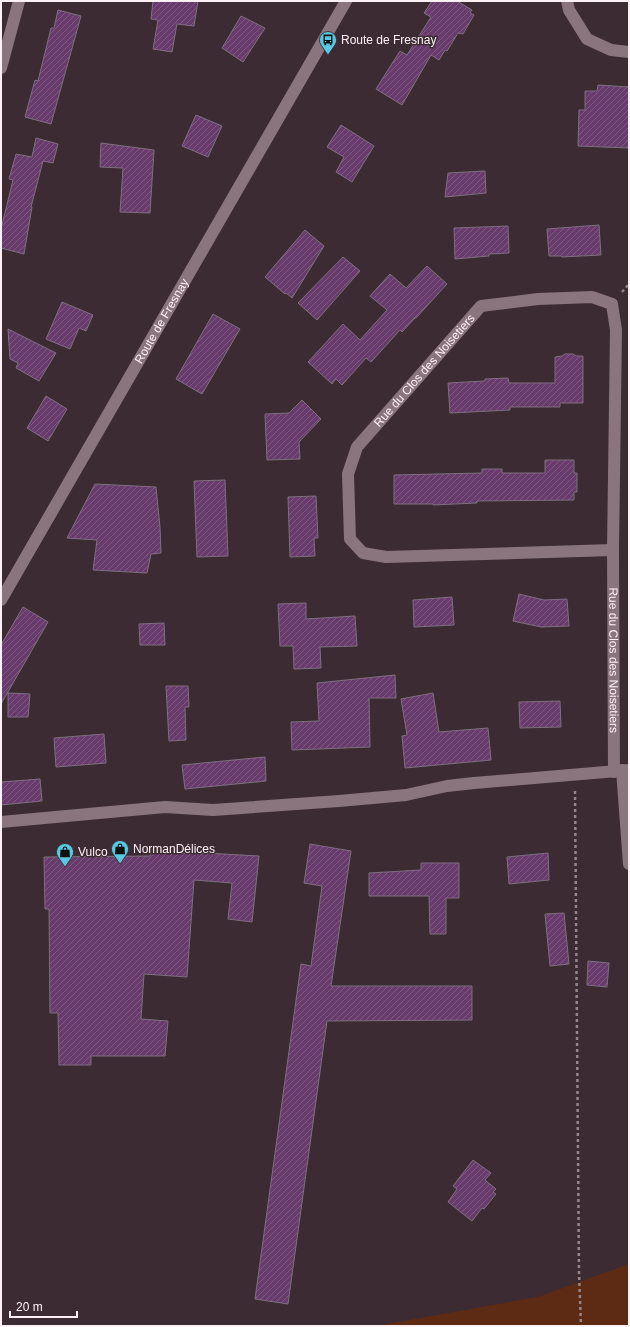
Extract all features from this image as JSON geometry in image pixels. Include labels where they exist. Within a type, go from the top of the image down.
[{"type":"street","points":[[1,68],[19,1]]},
{"type":"street","name":"Route de Fresnay","points":[[1,600],[346,1]]},
{"type":"street","points":[[567,1],[569,10],[587,39],[611,50],[629,52]]},
{"type":"street","name":"Rue du Clos des Noisetiers","points":[[613,550],[386,557],[363,553],[350,540],[348,474],[357,447],[481,306],[538,299],[592,297],[612,304],[616,330],[613,550],[622,771],[629,864]]},
{"type":"street","points":[[1,822],[165,807],[213,810],[338,801],[406,795],[446,786],[474,783],[622,771]]},
{"type":"path","points":[[575,791],[579,1265],[581,1326]]},
{"type":"shaded area","points":[[629,1264],[629,1326],[376,1326],[538,1297]]},
{"type":"building","points":[[153,1],[198,1],[194,26],[177,24],[172,52],[153,49],[158,20],[151,19]]},
{"type":"building","points":[[432,1],[457,1],[472,10],[470,13],[474,15],[463,34],[458,33],[447,51],[445,50],[439,60],[431,55],[402,105],[376,89],[400,51],[407,55],[431,17],[424,13]]},
{"type":"building","points":[[58,10],[81,16],[51,124],[25,117],[35,80],[38,81],[51,28],[54,28]]},
{"type":"building","points":[[241,16],[265,28],[243,62],[222,48]]},
{"type":"building","points":[[598,85],[629,87],[629,148],[578,146],[579,110],[585,110],[585,91],[597,91]]},
{"type":"building","points":[[196,115],[222,126],[208,157],[182,146]]},
{"type":"building","points":[[341,125],[374,146],[352,182],[336,172],[344,157],[327,147]]},
{"type":"building","points":[[36,138],[58,144],[53,163],[43,161],[31,207],[24,254],[1,248],[1,229],[13,180],[9,179],[16,154],[32,157]]},
{"type":"building","points":[[101,143],[154,150],[150,213],[120,212],[123,168],[100,167]]},
{"type":"building","points":[[485,171],[486,193],[445,197],[448,173]]},
{"type":"building","points":[[599,225],[601,255],[562,257],[549,256],[547,229]]},
{"type":"building","points":[[508,226],[509,253],[489,254],[489,256],[455,259],[454,228]]},
{"type":"building","points":[[305,230],[324,246],[292,298],[265,277]]},
{"type":"building","points":[[343,257],[360,271],[317,320],[298,303]]},
{"type":"building","points":[[427,266],[447,284],[402,332],[400,330],[371,362],[366,358],[342,385],[336,379],[332,384],[308,362],[343,324],[360,340],[387,310],[370,296],[390,274],[406,288]]},
{"type":"building","points":[[62,302],[93,315],[86,331],[79,328],[70,349],[46,339]]},
{"type":"building","points":[[213,314],[240,329],[202,394],[176,379]]},
{"type":"building","points":[[8,329],[56,353],[39,381],[16,368],[18,363],[10,359]]},
{"type":"building","points":[[565,354],[583,356],[583,403],[560,403],[560,407],[510,407],[510,410],[450,413],[448,383],[508,378],[509,383],[555,383],[555,357]]},
{"type":"building","points":[[46,396],[67,409],[48,441],[27,428]]},
{"type":"building","points":[[302,400],[321,419],[299,442],[300,459],[267,460],[265,414],[289,413]]},
{"type":"building","points":[[545,460],[574,460],[574,473],[577,473],[577,492],[574,492],[574,500],[477,501],[477,503],[433,505],[394,504],[394,475],[482,473],[482,469],[502,469],[502,473],[545,473]]},
{"type":"building","points":[[225,480],[228,556],[197,557],[194,481]]},
{"type":"building","points":[[95,484],[156,487],[161,553],[151,554],[147,573],[93,570],[97,540],[67,538]]},
{"type":"building","points":[[316,496],[318,538],[314,538],[315,556],[290,557],[288,497]]},
{"type":"building","points":[[519,594],[544,600],[567,599],[569,626],[541,627],[513,621]]},
{"type":"building","points":[[452,597],[454,625],[414,627],[413,600]]},
{"type":"building","points":[[306,603],[306,619],[355,616],[357,646],[320,647],[321,668],[294,669],[293,646],[280,646],[278,604]]},
{"type":"building","points":[[23,607],[48,622],[1,704],[1,645]]},
{"type":"building","points":[[164,623],[165,645],[140,645],[139,624]]},
{"type":"building","points":[[395,675],[396,698],[369,698],[370,747],[292,750],[291,722],[319,721],[317,683]]},
{"type":"building","points":[[166,686],[188,686],[189,707],[185,707],[186,740],[169,741]]},
{"type":"building","points":[[8,693],[30,694],[28,717],[8,717]]},
{"type":"building","points":[[433,693],[439,732],[488,728],[491,760],[405,768],[402,736],[407,735],[401,699]]},
{"type":"building","points":[[560,701],[561,727],[520,728],[519,702]]},
{"type":"building","points":[[104,734],[106,763],[56,767],[54,738]]},
{"type":"building","points":[[265,757],[266,781],[185,789],[182,765]]},
{"type":"building","points":[[40,779],[42,801],[1,805],[1,782]]},
{"type":"building","points":[[310,844],[351,851],[331,986],[472,986],[472,1020],[327,1021],[288,1304],[255,1299],[301,964],[311,966],[322,886],[304,883]]},
{"type":"building","points":[[150,850],[259,856],[252,922],[228,919],[232,883],[194,880],[187,977],[144,974],[141,1019],[168,1021],[165,1056],[91,1056],[91,1065],[59,1065],[58,1013],[50,1013],[49,909],[45,909],[44,857],[150,856]]},
{"type":"building","points":[[548,853],[549,880],[509,884],[507,857]]},
{"type":"building","points":[[421,863],[459,863],[459,898],[446,898],[446,934],[430,934],[429,896],[369,896],[369,873],[421,870]]},
{"type":"building","points":[[564,913],[569,964],[550,966],[545,914]]},
{"type":"building","points":[[588,961],[609,963],[607,987],[587,985]]},
{"type":"building","points":[[473,1160],[491,1173],[485,1180],[496,1189],[493,1192],[496,1194],[472,1221],[448,1202],[457,1189],[453,1186]]},
{"type":"place","name":"Route de Fresnay","points":[[328,55]]},
{"type":"place","name":"NormanDélices","points":[[120,864]]},
{"type":"place","name":"Vulco","points":[[65,867]]}]
